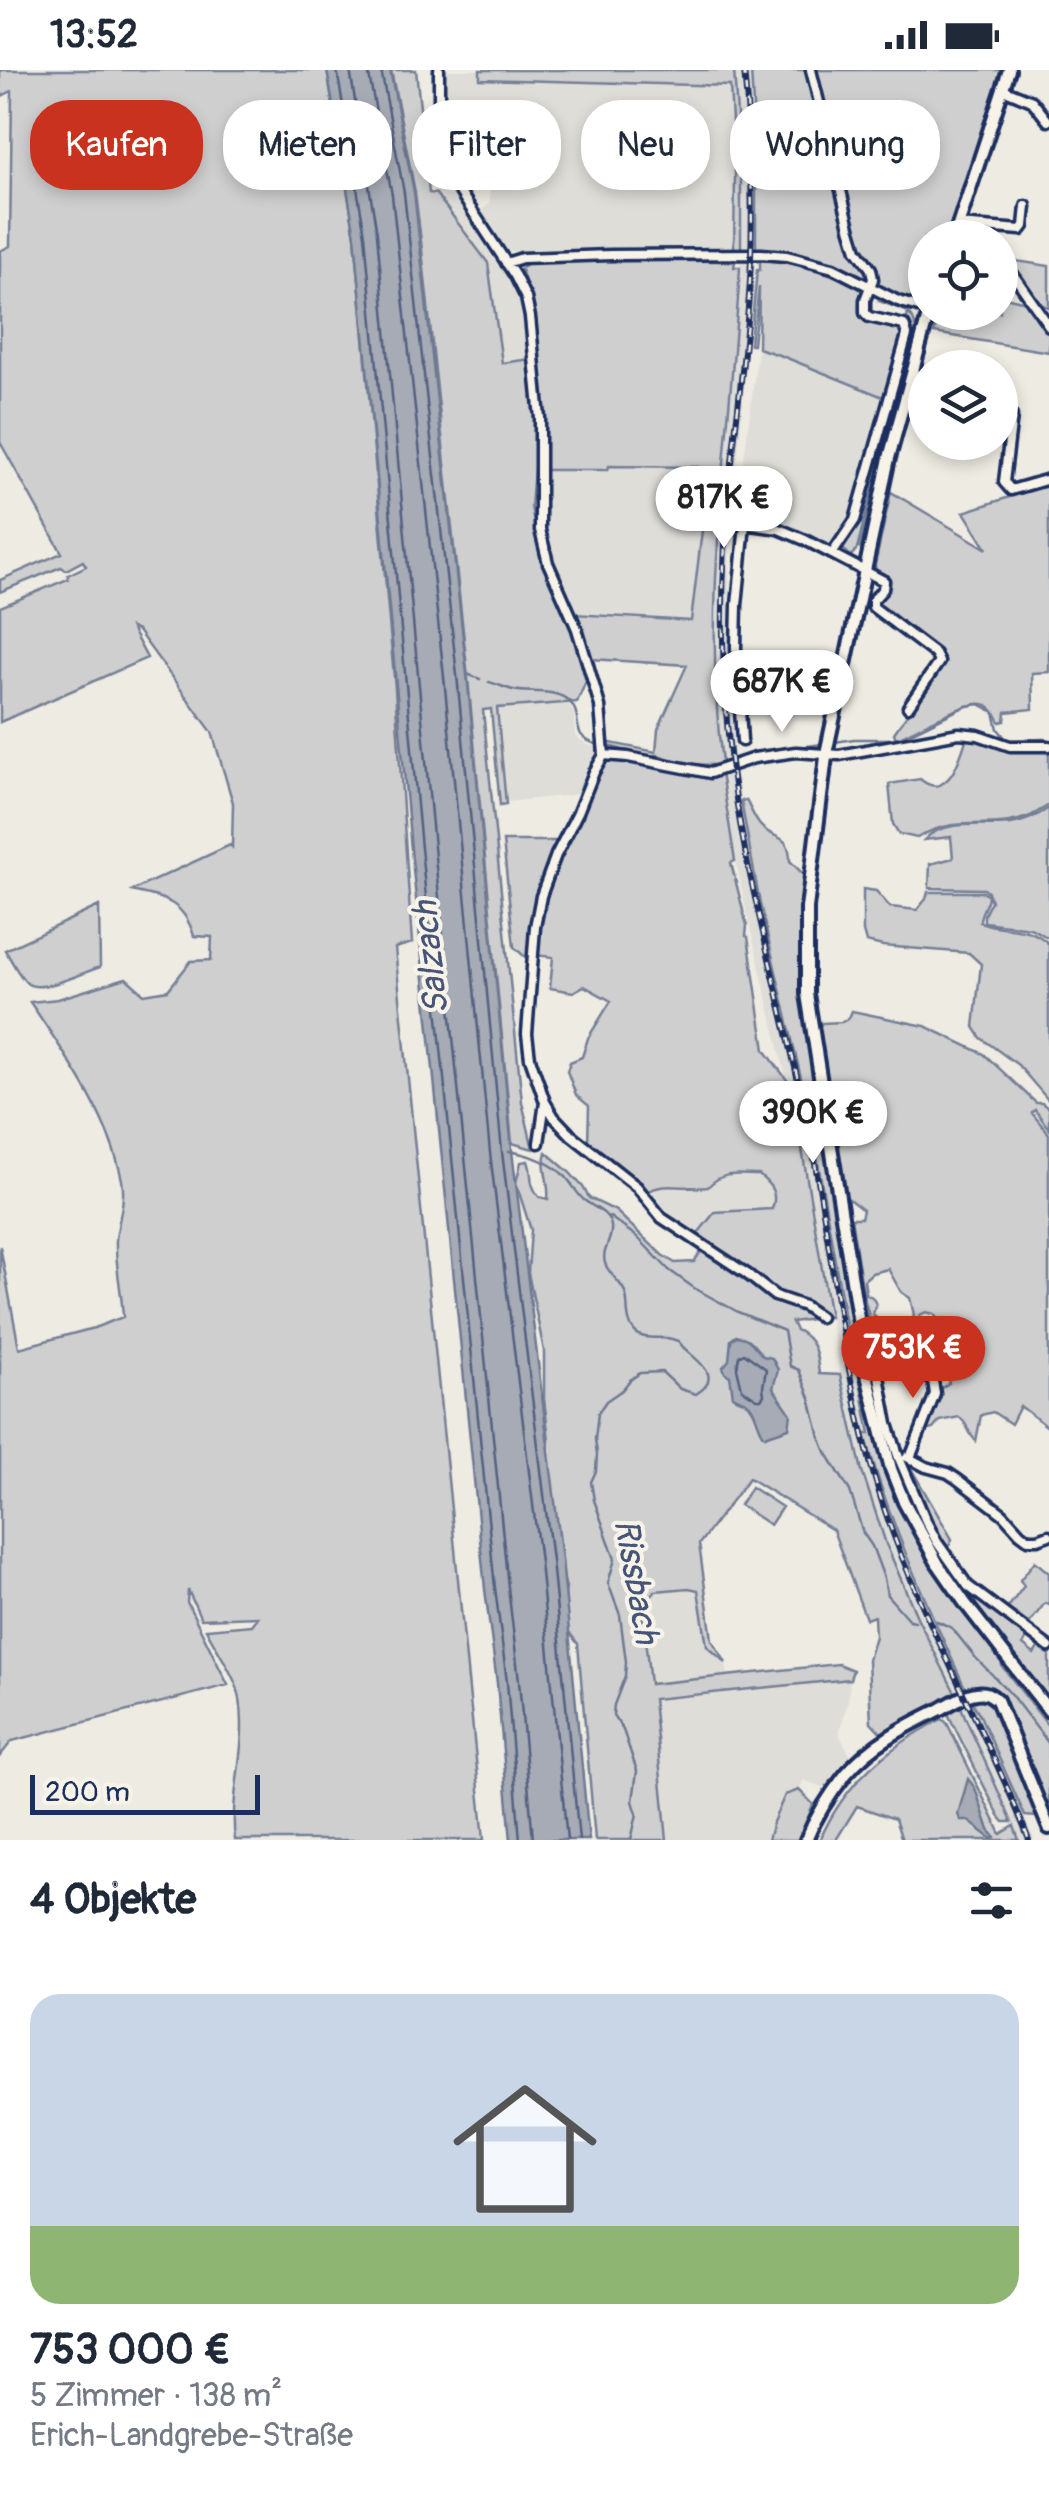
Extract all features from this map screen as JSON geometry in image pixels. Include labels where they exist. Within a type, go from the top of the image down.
[{"type":"main road","points":[[961,220],[1009,70]]},
{"type":"main road","points":[[922,330],[888,458],[828,747],[807,908],[807,994],[867,1375],[882,1444],[904,1502],[938,1564],[1049,1711]]},
{"type":"main road","points":[[806,1840],[827,1800],[871,1750],[975,1692],[984,1692],[997,1700],[1049,1828]]},
{"type":"street","points":[[439,70],[439,131],[458,189],[521,286],[530,316],[540,418],[540,530],[548,563],[577,629],[600,706],[604,755],[556,856],[535,927],[527,1034],[530,1058],[544,1102],[554,1117],[637,1187],[662,1218],[775,1296],[820,1317]]},
{"type":"street","points":[[811,70],[850,228],[857,250],[871,269],[873,278],[865,312],[869,317],[904,325],[907,334],[855,520],[832,554]]},
{"type":"street","points":[[1003,89],[1032,101],[1048,120]]},
{"type":"street","points":[[1018,230],[1024,226],[1026,206]]},
{"type":"street","points":[[506,263],[522,258],[761,254],[833,268],[908,305]]},
{"type":"street","points":[[1018,281],[1049,326]]},
{"type":"street","points":[[1007,460],[1004,482],[1011,490],[1049,479]]},
{"type":"street","points":[[742,741],[736,605],[746,524],[779,529],[884,581],[883,589],[873,600],[874,608],[938,657],[938,666],[908,707]]},
{"type":"street","points":[[604,755],[628,756],[710,773],[754,758],[828,747],[840,755],[958,733],[1010,746],[1046,746],[1049,732]]},
{"type":"street","points":[[539,1143],[544,1102]]},
{"type":"street","points":[[910,1458],[935,1386],[881,1348],[874,1350],[888,1424],[899,1458],[926,1521],[953,1567],[968,1586],[1049,1647]]},
{"type":"street","points":[[899,1458],[910,1458],[957,1479],[1028,1538],[1049,1535]]},
{"type":"shaded area","points":[[0,70],[327,70],[332,100],[223,100],[223,190],[347,190],[355,236],[395,689],[412,943],[395,948],[484,1840],[235,1840],[234,1805],[242,1735],[240,1699],[231,1673],[206,1629],[252,1625],[258,1617],[201,1619],[188,1590],[187,1602],[228,1685],[12,1741],[0,1756],[0,1246],[19,1348],[123,1317],[116,1250],[123,1188],[116,1156],[85,1087],[30,1002],[58,999],[126,978],[144,994],[168,990],[191,961],[211,960],[212,937],[194,936],[184,915],[170,903],[131,891],[232,847],[233,803],[212,732],[138,631],[131,628],[147,658],[0,722],[0,607],[68,579],[68,575],[86,566],[83,561],[66,570],[61,567],[0,592],[0,580],[62,553],[0,442],[0,251],[10,246],[12,91],[0,97]]},
{"type":"shaded area","points":[[391,70],[416,70],[419,100],[412,100],[412,177]]},
{"type":"shaded area","points":[[447,70],[480,70],[480,79],[730,86],[734,250],[503,250],[478,212],[490,204],[490,190],[561,190],[561,100],[447,100]]},
{"type":"shaded area","points":[[480,70],[734,70],[736,100],[731,100],[730,86],[480,79]]},
{"type":"shaded area","points":[[734,70],[751,70],[752,100],[736,100]]},
{"type":"shaded area","points":[[751,70],[809,70],[817,100],[753,100]]},
{"type":"shaded area","points":[[814,70],[1003,70],[953,220],[908,220],[908,297],[900,297],[876,284],[876,274],[857,241],[844,190],[940,190],[940,100],[822,100]]},
{"type":"shaded area","points":[[429,190],[436,194],[488,263],[502,363],[531,359],[536,444],[531,507],[543,564],[573,630],[587,679],[577,702],[497,708],[506,804],[500,805],[491,709],[483,710],[522,1102],[533,1149],[512,1143],[467,668],[415,192]]},
{"type":"shaded area","points":[[436,190],[455,190],[508,271],[519,293],[531,359],[456,369],[480,253]]},
{"type":"shaded area","points":[[735,190],[741,190],[741,249],[734,250]]},
{"type":"shaded area","points":[[741,190],[755,190],[757,243],[729,556],[728,646],[735,767],[760,904],[810,1116],[874,1468],[912,1572],[1034,1840],[1019,1840],[965,1713],[899,1577],[862,1471],[840,1375],[796,1119],[735,856],[719,738],[715,645],[720,494],[741,249]]},
{"type":"shaded area","points":[[756,190],[840,190],[854,247],[870,275],[869,279],[814,258],[756,249]]},
{"type":"shaded area","points":[[760,260],[811,268],[859,287],[862,317],[898,329],[901,335],[883,397],[758,348],[759,287],[750,344]]},
{"type":"shaded area","points":[[717,261],[735,262],[734,267],[740,267],[716,576],[716,700],[722,763],[716,765],[678,764],[608,750],[606,742],[656,752],[658,729],[687,665],[591,659],[574,614],[691,621],[707,489],[697,488],[699,467],[545,470],[540,358],[533,305],[521,269],[528,262]]},
{"type":"shaded area","points":[[1018,261],[1049,266],[1049,307],[1038,304],[1018,276]]},
{"type":"shaded area","points":[[1018,300],[1031,303],[1049,331],[1049,352],[934,333],[1018,330]]},
{"type":"shaded area","points":[[912,330],[916,330],[857,549],[851,556],[843,549],[860,517]]},
{"type":"shaded area","points":[[758,348],[883,397],[851,515],[830,550],[738,508]]},
{"type":"shaded area","points":[[904,377],[863,544],[859,549],[881,460]]},
{"type":"shaded area","points":[[609,466],[699,467],[707,488],[691,621],[574,614],[550,554],[542,517],[545,470],[608,470]]},
{"type":"shaded area","points":[[1049,484],[1049,672],[1032,673],[1033,709],[1006,712],[1005,721],[1000,722],[989,707],[975,704],[896,739],[894,733],[942,664],[939,652],[879,607],[878,602],[890,586],[890,580],[876,571],[875,565],[891,492],[987,549],[964,512]]},
{"type":"shaded area","points":[[568,704],[574,713],[575,736],[601,748],[581,794],[506,802],[497,709]]},
{"type":"shaded area","points":[[967,737],[1002,748],[1049,749],[1049,805],[1014,821],[947,826],[917,838],[899,834],[893,824],[889,784],[920,779],[938,785],[946,781],[957,765]]},
{"type":"shaded area","points":[[617,757],[721,772],[735,861],[731,863],[747,926],[765,1050],[787,1080],[830,1317],[822,1317],[776,1295],[695,1237],[715,1212],[772,1209],[772,1190],[759,1175],[732,1175],[719,1178],[708,1187],[668,1186],[645,1193],[588,1144],[589,1106],[576,1095],[567,1071],[570,1062],[582,1057],[588,1038],[611,1001],[584,986],[573,992],[550,988],[553,957],[534,955],[554,867],[598,771],[605,761]]},
{"type":"shaded area","points":[[746,800],[764,830],[787,845],[790,861],[805,880],[800,933],[802,994],[861,1376],[881,1455],[908,1522],[930,1562],[1049,1727],[1049,1812],[1000,1696],[985,1688],[967,1692],[910,1565],[875,1468],[865,1434],[870,1434],[853,1343],[849,1342],[810,1116],[760,904],[741,801]]},
{"type":"shaded area","points":[[1049,808],[1049,938],[1030,928],[984,922],[991,901],[984,889],[929,888],[930,864],[953,858],[951,837],[924,840],[932,833],[953,826],[1016,823]]},
{"type":"shaded area","points":[[503,841],[561,841],[540,892],[525,957],[514,947]]},
{"type":"shaded area","points":[[863,889],[876,891],[890,907],[917,910],[928,892],[983,892],[988,895],[980,922],[1024,930],[1049,944],[1049,1101],[1018,1065],[981,1038],[974,1027],[981,964],[969,953],[866,942]]},
{"type":"shaded area","points":[[99,906],[100,967],[43,986],[28,984],[5,950]]},
{"type":"shaded area","points":[[852,1011],[925,1026],[984,1054],[1036,1103],[1049,1109],[1049,1129],[1035,1110],[1032,1113],[1049,1134],[1049,1428],[1020,1406],[1011,1424],[993,1412],[981,1415],[976,1441],[959,1417],[940,1421],[925,1431],[938,1390],[949,1383],[944,1361],[947,1350],[935,1339],[941,1324],[934,1314],[920,1315],[916,1329],[905,1333],[914,1315],[910,1298],[901,1292],[888,1269],[872,1273],[864,1280],[866,1294],[876,1304],[873,1314],[883,1323],[881,1341],[875,1332],[865,1302],[851,1218],[861,1218],[863,1210],[846,1197],[819,1027],[822,1023],[842,1022]]},
{"type":"shaded area","points":[[546,1152],[569,1172],[589,1198],[616,1211],[675,1263],[694,1262],[703,1248],[765,1291],[804,1307],[819,1318],[792,1322],[814,1348],[819,1374],[840,1375],[862,1471],[886,1544],[957,1697],[882,1734],[871,1722],[868,1660],[875,1636],[874,1616],[866,1619],[833,1530],[749,1478],[699,1544],[712,1640],[726,1663],[707,1646],[698,1590],[655,1591],[642,1610],[650,1684],[838,1664],[853,1670],[850,1679],[653,1699],[667,1840],[595,1840],[578,1644],[564,1626],[566,1587],[560,1569],[548,1464],[544,1351],[528,1273],[531,1230],[516,1183],[521,1162],[528,1161],[535,1192],[548,1199]]},
{"type":"shaded area","points":[[732,1173],[759,1174],[771,1185],[775,1200],[772,1209],[715,1212],[695,1237],[663,1216],[645,1193],[658,1185],[694,1189]]},
{"type":"shaded area","points":[[909,1465],[952,1539],[947,1551],[918,1498]]},
{"type":"shaded area","points":[[751,1487],[782,1507],[770,1525],[740,1505]]},
{"type":"shaded area","points":[[1035,1561],[1049,1573],[1049,1605],[1045,1603],[1028,1625],[1007,1609],[1024,1586],[1020,1580]]},
{"type":"shaded area","points":[[699,1590],[707,1645],[726,1663],[728,1676],[650,1685],[642,1609],[654,1591]]},
{"type":"shaded area","points":[[973,1593],[1028,1635],[1023,1645],[1034,1654],[1040,1645],[1049,1652],[1049,1698],[977,1609]]},
{"type":"shaded area","points":[[850,1679],[840,1736],[851,1757],[826,1787],[804,1780],[799,1790],[813,1804],[800,1840],[667,1840],[653,1699]]},
{"type":"shaded area","points":[[969,1697],[985,1699],[997,1709],[1041,1821],[1025,1816]]},
{"type":"shaded area","points":[[959,1702],[1012,1822],[1004,1822],[999,1816],[950,1718],[948,1713]]},
{"type":"shaded area","points":[[942,1719],[1001,1834],[1014,1826],[1019,1840],[902,1840],[895,1819],[857,1806],[836,1840],[820,1840],[842,1801],[870,1769]]},
{"type":"shaded area","points":[[799,1790],[813,1804],[800,1840],[768,1840],[785,1795]]},
{"type":"water","name":"Salzach","points":[[327,70],[390,70],[414,192],[467,674],[512,1151],[562,1559],[589,1840],[511,1840],[411,849],[355,236],[347,190],[392,190],[392,100],[332,100]]},
{"type":"water","points":[[736,1336],[772,1358],[778,1370],[773,1388],[791,1414],[789,1428],[765,1436],[750,1405],[733,1396],[730,1376],[723,1367],[729,1360],[731,1340]]},
{"type":"water","points":[[968,1779],[995,1837],[992,1839],[967,1820],[960,1820],[958,1814]]},
{"type":"waterway","points":[[467,674],[480,679]]},
{"type":"waterway","points":[[489,682],[513,690],[563,697],[574,707],[579,732],[599,745]]},
{"type":"waterway","points":[[835,742],[899,739],[966,706],[979,704],[994,712],[998,729],[1007,740],[1044,739]]},
{"type":"waterway","points":[[683,762],[705,768],[760,753],[822,744]]},
{"type":"waterway","points":[[608,746],[676,761]]},
{"type":"waterway","name":"Rissbach","points":[[509,1151],[552,1166],[584,1200],[607,1217],[611,1231],[605,1263],[624,1290],[635,1332],[678,1341],[702,1364],[708,1376],[708,1382],[696,1394],[680,1389],[662,1372],[640,1373],[606,1401],[598,1413],[596,1471],[591,1482],[615,1559],[608,1583],[620,1615],[626,1662],[613,1715],[623,1730],[637,1771],[633,1801],[637,1814],[631,1840]]},
{"type":"waterway","points":[[610,1217],[694,1288],[784,1331],[790,1366],[799,1370],[820,1437],[850,1491],[887,1595],[909,1620],[915,1621]]},
{"type":"waterway","points":[[937,1621],[952,1628],[1049,1744]]},
{"type":"railway","points":[[744,70],[751,175],[751,254],[727,511],[723,605],[726,708],[739,819],[801,1092],[851,1378],[872,1469],[918,1597],[1029,1840]]}]
